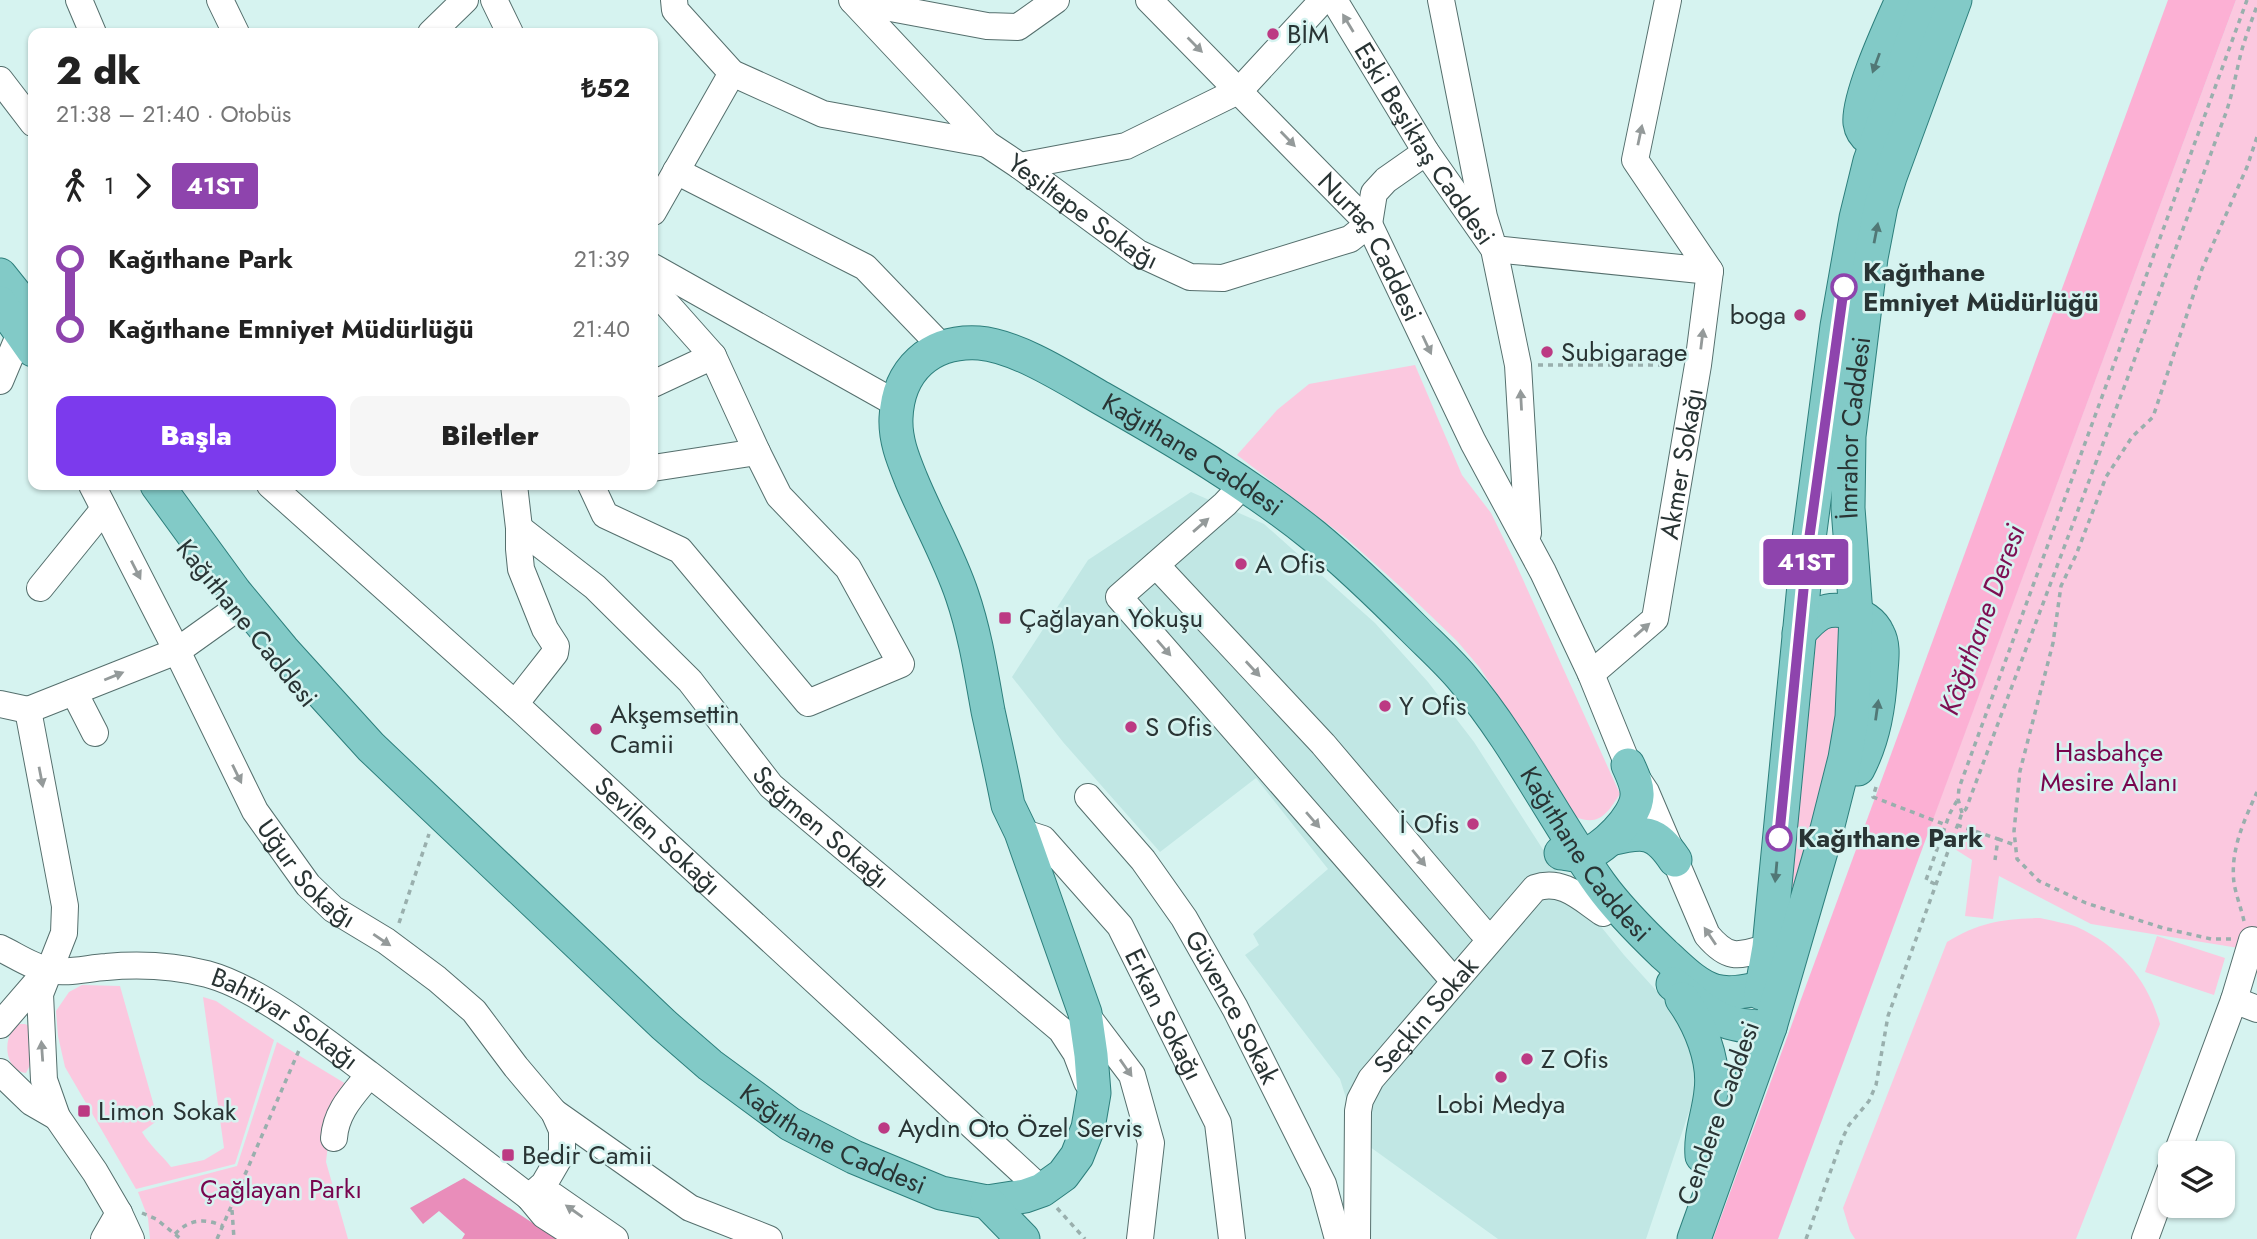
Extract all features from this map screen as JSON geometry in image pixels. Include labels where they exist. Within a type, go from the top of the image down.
[{"type":"main road","points":[[1889,143],[1870,140],[1861,128],[1860,121],[1863,102],[1902,0]]},
{"type":"main road","name":"İmrahor Caddesi","points":[[1856,614],[1849,508],[1849,436],[1871,258],[1889,143],[1927,0]]},
{"type":"main road","name":"İmrahor Caddesi","points":[[1762,988],[1769,947],[1807,554],[1837,326],[1860,199],[1955,0]]},
{"type":"main road","points":[[0,275],[28,330]]},
{"type":"main road","points":[[0,303],[28,331]]},
{"type":"main road","name":"Kağıthane Caddesi","points":[[140,490],[234,601],[283,650],[371,747],[664,1025],[710,1065],[790,1124],[854,1157],[941,1193],[987,1202],[1042,1191],[1063,1175],[1077,1156],[1088,1128],[1094,1093],[1085,1013],[1021,832],[1008,805],[980,664],[961,593],[901,455],[897,437],[906,407],[902,387],[912,370],[925,356],[948,355],[981,344],[1011,351],[1059,374],[1180,443],[1240,489],[1333,552],[1451,665],[1487,711],[1617,931],[1666,978],[1719,1020],[1735,1026],[1760,1027]]},
{"type":"main road","name":"Kağıthane Caddesi","points":[[160,490],[234,601]]},
{"type":"main road","points":[[1807,554],[1811,569],[1818,578],[1831,581],[1841,579],[1853,568]]},
{"type":"main road","points":[[1760,1027],[1824,841],[1870,743],[1877,718],[1882,650],[1878,633],[1872,625],[1856,614],[1833,609],[1808,622],[1799,633]]},
{"type":"main road","points":[[1610,839],[1625,823],[1637,800],[1637,790],[1628,765]]},
{"type":"main road","points":[[1570,855],[1610,839],[1645,833],[1658,839],[1675,860]]},
{"type":"main road","name":"Kağıthane Caddesi","points":[[1570,855],[1634,924],[1699,983],[1722,993],[1762,988]]},
{"type":"main road","points":[[1666,978],[1695,1021],[1711,1065],[1711,1093],[1703,1127],[1702,1156]]},
{"type":"main road","name":"Cendere Caddesi","points":[[1694,1239],[1760,1027],[1762,988]]},
{"type":"main road","name":"Cendere Caddesi","points":[[1673,1239],[1702,1156],[1760,1027]]},
{"type":"main road","points":[[987,1202],[1023,1239]]},
{"type":"street","points":[[79,0],[91,28]]},
{"type":"street","points":[[220,0],[234,28]]},
{"type":"street","points":[[436,28],[465,0]]},
{"type":"street","points":[[494,0],[508,28]]},
{"type":"street","points":[[674,0],[675,10],[732,73],[823,114],[987,144]]},
{"type":"street","points":[[852,1],[987,26],[1018,27],[1056,0]]},
{"type":"street","name":"Nurtaç Caddesi","points":[[1149,0],[1369,224],[1487,466],[1529,542],[1591,674],[1628,765],[1646,792],[1707,935],[1718,948],[1735,955],[1769,947]]},
{"type":"street","points":[[1020,166],[1126,146],[1240,90],[1323,0]]},
{"type":"street","name":"Eski Beşiktaş Caddesi","points":[[1334,0],[1426,152],[1494,249],[1518,365],[1529,542]]},
{"type":"street","points":[[1441,0],[1483,217],[1494,249],[1710,271]]},
{"type":"street","points":[[1668,0],[1635,160],[1710,271]]},
{"type":"street","name":"Yeşiltepe Sokağı","points":[[852,1],[987,144],[1138,253],[1190,277],[1223,278],[1350,239],[1369,224]]},
{"type":"street","points":[[658,203],[732,73]]},
{"type":"street","points":[[0,80],[28,116]]},
{"type":"street","points":[[1369,224],[1374,193],[1386,180],[1426,152]]},
{"type":"street","points":[[676,171],[865,267],[948,355]]},
{"type":"street","points":[[658,270],[906,407]]},
{"type":"street","name":"Akmer Sokağı","points":[[1591,674],[1655,619],[1698,365],[1710,271]]},
{"type":"street","points":[[594,490],[606,515],[680,550],[808,703],[901,664],[848,568],[779,496],[713,356],[658,293]]},
{"type":"street","points":[[0,381],[28,334]]},
{"type":"street","points":[[658,382],[713,356]]},
{"type":"street","points":[[1487,466],[1500,477],[1512,470],[1523,435]]},
{"type":"street","points":[[658,467],[757,452]]},
{"type":"street","points":[[1240,489],[1119,597],[1449,976]]},
{"type":"street","name":"Uğur Sokağı","points":[[94,490],[255,811],[300,874],[333,909],[438,979],[474,1011],[554,1112],[562,1130],[562,1153],[544,1184],[529,1197]]},
{"type":"street","name":"Sevilen Sokağı","points":[[276,490],[515,705],[1042,1191]]},
{"type":"street","points":[[515,490],[521,569],[545,629],[556,646],[555,653],[515,705]]},
{"type":"street","points":[[40,588],[104,509]]},
{"type":"street","name":"Seğmen Sokağı","points":[[519,528],[595,587],[690,681],[771,786],[1061,1030],[1076,1053],[1082,1074],[1094,1093]]},
{"type":"street","points":[[1156,565],[1323,744],[1481,930]]},
{"type":"street","points":[[0,704],[28,710],[177,651],[234,601]]},
{"type":"street","points":[[74,692],[95,733]]},
{"type":"street","points":[[28,710],[65,906],[64,933],[40,994],[44,1080],[57,1117],[95,1172],[131,1239]]},
{"type":"street","name":"Güvence Sokak","points":[[1088,797],[1143,860],[1184,918],[1235,1008],[1323,1184],[1338,1239]]},
{"type":"street","name":"Erkan Sokağı","points":[[1021,832],[1043,839],[1120,926],[1218,1123],[1232,1239]]},
{"type":"street","name":"Seçkin Sokak","points":[[1357,1239],[1360,1100],[1371,1079],[1481,930],[1528,877],[1570,855]]},
{"type":"street","name":"Seçkin Sokak","points":[[1345,1239],[1347,1100],[1356,1073],[1365,1061],[1535,888],[1544,884],[1567,888],[1604,913]]},
{"type":"street","points":[[2183,1141],[2246,1004],[2248,940]]},
{"type":"street","name":"Bahtiyar Sokağı","points":[[0,948],[48,970],[148,966],[181,969],[209,974],[248,992],[308,1030],[369,1075],[529,1197],[544,1215],[580,1239]]},
{"type":"street","points":[[0,1025],[48,970]]},
{"type":"street","points":[[1085,1013],[1132,1075],[1151,1143],[1140,1239]]},
{"type":"street","points":[[334,1138],[335,1123],[342,1108],[369,1075]]},
{"type":"street","points":[[3,1081],[57,1117]]},
{"type":"street","points":[[554,1112],[690,1208],[769,1239]]},
{"type":"street","name":"Bahtiyar Sokağı","points":[[529,1197],[553,1196],[615,1239]]},
{"type":"street","points":[[2145,1239],[2158,1204]]},
{"type":"street","points":[[104,1239],[119,1213]]},
{"type":"path","points":[[1962,813],[1958,799],[1959,788],[2247,0]]},
{"type":"path","points":[[1806,1239],[1843,1137],[1849,1125],[1869,1101],[1876,1085],[1888,1016],[1957,825],[1966,809],[2226,114],[2243,44],[2257,6]]},
{"type":"path","points":[[2257,137],[2247,167],[2202,269],[2153,417],[2132,437],[2106,477],[2076,555],[2060,586],[2053,643],[2020,771],[2014,831],[2017,859],[2039,881],[2086,903],[2175,931],[2211,939],[2248,940],[2234,883],[2234,860],[2238,835],[2257,792]]},
{"type":"path","points":[[1518,365],[1698,365]]},
{"type":"path","points":[[1873,797],[1946,825]]},
{"type":"path","points":[[1935,884],[1926,880],[1950,813],[1958,799]]},
{"type":"path","points":[[391,946],[438,809]]},
{"type":"path","points":[[1957,825],[2015,845]]},
{"type":"path","points":[[1995,860],[1998,839]]},
{"type":"path","points":[[217,1239],[308,1030]]},
{"type":"path","points":[[1042,1191],[1086,1239]]},
{"type":"path","points":[[231,1207],[234,1239]]},
{"type":"path","points":[[119,1213],[130,1210],[142,1213],[156,1219],[181,1239]]},
{"type":"path","points":[[175,1234],[190,1222],[211,1221],[223,1226]]},
{"type":"shaded area","points":[[1191,492],[1264,524],[1375,623],[1428,682],[1474,742],[1560,876],[1624,955],[1691,1029],[1696,1091],[1646,1239],[1498,1239],[1359,1139],[1340,1079],[1245,955],[1259,945],[1253,934],[1328,869],[1256,778],[1160,852],[1063,742],[1012,677],[1088,560]]},
{"type":"shaded area","points":[[464,1178],[557,1239],[462,1239],[465,1234],[439,1211],[423,1224],[410,1208]]},
{"type":"green space","name":"Hasbahçe Mesire Alanı","points":[[2236,0],[2257,0],[2257,951],[2091,924],[1999,876],[1993,919],[1965,916],[1972,860],[1928,832]]},
{"type":"green space","points":[[1415,365],[1462,475],[1491,513],[1515,562],[1620,794],[1607,812],[1597,819],[1584,820],[1576,817],[1480,668],[1457,641],[1346,538],[1237,455],[1277,410],[1309,384]]},
{"type":"green space","points":[[1828,627],[1842,628],[1842,713],[1788,920],[1816,637]]},
{"type":"green space","points":[[2040,918],[2077,927],[2119,954],[2140,979],[2160,1024],[2076,1239],[1855,1239],[1843,1208],[1947,942],[1970,930],[1992,923]]},
{"type":"green space","points":[[2157,936],[2225,958],[2214,995],[2145,972]]},
{"type":"green space","points":[[82,985],[120,986],[158,1120],[142,1132],[171,1167],[204,1160],[224,1148],[203,997],[216,1001],[274,1040],[235,1164],[136,1189],[65,1067],[56,1011],[69,992]]},
{"type":"green space","points":[[19,1024],[29,1026],[31,1063],[26,1073],[19,1071],[9,1060],[9,1036]]},
{"type":"green space","name":"Çağlayan Parkı","points":[[277,1042],[346,1084],[331,1118],[326,1162],[348,1239],[150,1239],[148,1218],[138,1192],[237,1166]]},
{"type":"water","name":"Kâğıthane Deresi","points":[[2168,0],[2236,0],[1778,1239],[1713,1239]]},
{"type":"bus line","name":"41ST","points":[[1779,838],[1807,554],[1844,287]]},
{"type":"place","name":"BİM","points":[[1273,34]]},
{"type":"place","name":"Kağıthane Emniyet Müdürlüğü","points":[[1844,287]]},
{"type":"place","name":"boga","points":[[1800,315]]},
{"type":"place","name":"Subigarage","points":[[1547,352]]},
{"type":"place","name":"A Ofis","points":[[1241,564]]},
{"type":"place","name":"Çağlayan Yokuşu","points":[[1005,618]]},
{"type":"place","name":"Y Ofis","points":[[1385,706]]},
{"type":"place","name":"S Ofis","points":[[1131,727]]},
{"type":"place","name":"Akşemsettin Camii","points":[[596,729]]},
{"type":"place","name":"İ Ofis","points":[[1473,824]]},
{"type":"place","name":"Kağıthane Park","points":[[1779,838]]},
{"type":"place","name":"Z Ofis","points":[[1527,1059]]},
{"type":"place","name":"Lobi Medya","points":[[1501,1077]]},
{"type":"place","name":"Limon Sokak","points":[[84,1111]]},
{"type":"place","name":"Aydın Oto Özel Servis","points":[[884,1128]]},
{"type":"place","name":"Bedir Camii","points":[[508,1155]]}]
